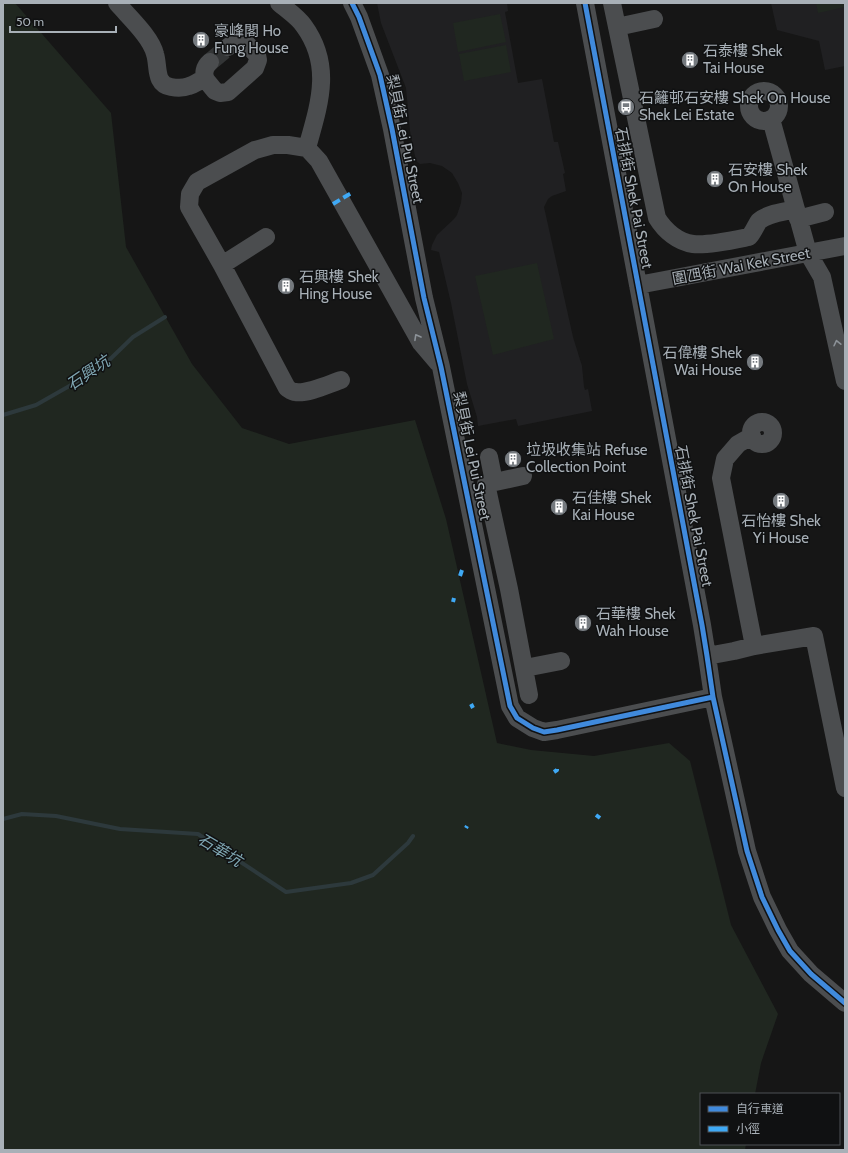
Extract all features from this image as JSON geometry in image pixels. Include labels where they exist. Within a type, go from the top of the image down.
[{"type":"street","points":[[117,3],[151,43],[156,56],[159,79],[164,84],[171,87],[180,88],[190,86],[200,80],[206,80]]},
{"type":"street","points":[[279,3],[304,25],[315,44],[321,64],[322,82],[319,104],[307,148]]},
{"type":"street","points":[[586,8],[612,5],[657,218],[667,232],[693,244],[703,244],[749,238],[759,222],[768,216],[825,212]]},
{"type":"street","name":"梨貝街 Lei Pui Street","points":[[358,8],[380,75],[392,129],[424,298],[442,367],[510,706],[517,718],[533,728],[544,732],[713,697]]},
{"type":"street","name":"石排街 Shek Pai Street","points":[[586,8],[707,656],[713,697],[747,851],[762,897],[790,951],[811,974],[845,1003]]},
{"type":"street","points":[[617,27],[654,19]]},
{"type":"street","points":[[210,62],[207,65],[204,74],[206,80],[216,91],[224,94],[228,92],[255,68],[258,60],[257,55],[246,43],[242,41],[235,42],[228,46]]},
{"type":"street","points":[[771,119],[808,253],[822,277],[845,381]]},
{"type":"street","points":[[341,380],[313,390],[300,392],[293,392],[287,388],[222,265],[189,207],[190,194],[197,182],[255,150],[273,145],[288,145],[307,148],[319,161],[421,343],[442,367]]},
{"type":"street","points":[[222,265],[266,237]]},
{"type":"street","name":"圍乪街 Wai Kek Street","points":[[638,285],[845,246]]},
{"type":"street","points":[[399,302],[424,298]]},
{"type":"street","points":[[752,436],[738,444],[725,459],[721,478],[754,646]]},
{"type":"street","points":[[489,457],[494,482]]},
{"type":"street","points":[[523,476],[486,484],[509,589],[529,695]]},
{"type":"street","points":[[488,594],[509,589]]},
{"type":"street","points":[[707,656],[814,636],[845,788]]},
{"type":"street","points":[[525,668],[561,661]]},
{"type":"shaded area","points":[[3,3],[15,3],[111,113],[126,247],[192,364],[242,428],[289,444],[415,420],[446,519],[497,743],[531,750],[594,756],[669,743],[690,761],[731,925],[778,1014],[761,1063],[755,1093],[700,1093],[700,1145],[746,1145],[745,1150],[3,1150]]},
{"type":"shaded area","points":[[377,3],[507,3],[508,11],[505,12],[518,83],[542,79],[554,142],[558,142],[565,173],[563,174],[566,191],[552,196],[548,199],[544,207],[573,337],[582,366],[584,387],[585,390],[588,389],[592,411],[518,426],[516,419],[478,426],[477,417],[467,384],[439,252],[431,250],[437,235],[457,215],[461,203],[462,193],[452,173],[442,166],[430,163],[420,164],[416,161],[410,131],[406,88],[381,23]]},
{"type":"shaded area","points":[[771,3],[845,3],[845,66],[825,70],[819,41],[777,30]]},
{"type":"shaded area","points":[[816,3],[845,3],[845,7],[818,13]]},
{"type":"shaded area","points":[[500,14],[506,42],[458,52],[453,23]]},
{"type":"shaded area","points":[[506,45],[511,72],[464,81],[459,54]]},
{"type":"shaded area","points":[[537,263],[554,339],[493,355],[475,276]]},
{"type":"waterway","name":"石興坑","points":[[3,415],[36,405],[101,368],[133,337],[165,317]]},
{"type":"waterway","name":"石華坑","points":[[3,819],[22,814],[56,816],[120,829],[198,834],[286,892],[351,883],[373,875],[408,843],[413,836]]},
{"type":"tunnel","points":[[210,62],[228,47]]},
{"type":"marked path","points":[[333,204],[353,192]]},
{"type":"marked path","points":[[460,576],[462,570]]},
{"type":"marked path","points":[[453,602],[454,598]]},
{"type":"marked path","points":[[471,704],[473,708]]},
{"type":"marked path","points":[[554,772],[557,769]]},
{"type":"marked path","points":[[596,815],[600,818]]},
{"type":"cycle path","points":[[352,3],[359,17],[380,75],[392,129],[424,298],[441,367],[510,706],[517,718],[533,728],[544,732],[713,697]]},
{"type":"cycle path","points":[[585,3],[702,625],[713,697],[747,851],[762,897],[790,951],[811,974],[845,1003]]},
{"type":"place","name":"豪峰閣 Ho Fung House","points":[[201,40]]},
{"type":"place","name":"石泰樓 Shek Tai House","points":[[690,60]]},
{"type":"place","name":"石籬邨石安樓 Shek On House Shek Lei Estate","points":[[626,107]]},
{"type":"place","name":"石安樓 Shek On House","points":[[715,179]]},
{"type":"place","name":"石興樓 Shek Hing House","points":[[286,286]]},
{"type":"place","name":"石偉樓 Shek Wai House","points":[[755,362]]},
{"type":"place","name":"垃圾收集站 Refuse Collection Point","points":[[513,459]]},
{"type":"place","name":"石怡樓 Shek Yi House","points":[[781,501]]},
{"type":"place","name":"石佳樓 Shek Kai House","points":[[559,507]]},
{"type":"place","name":"石華樓 Shek Wah House","points":[[583,623]]}]
